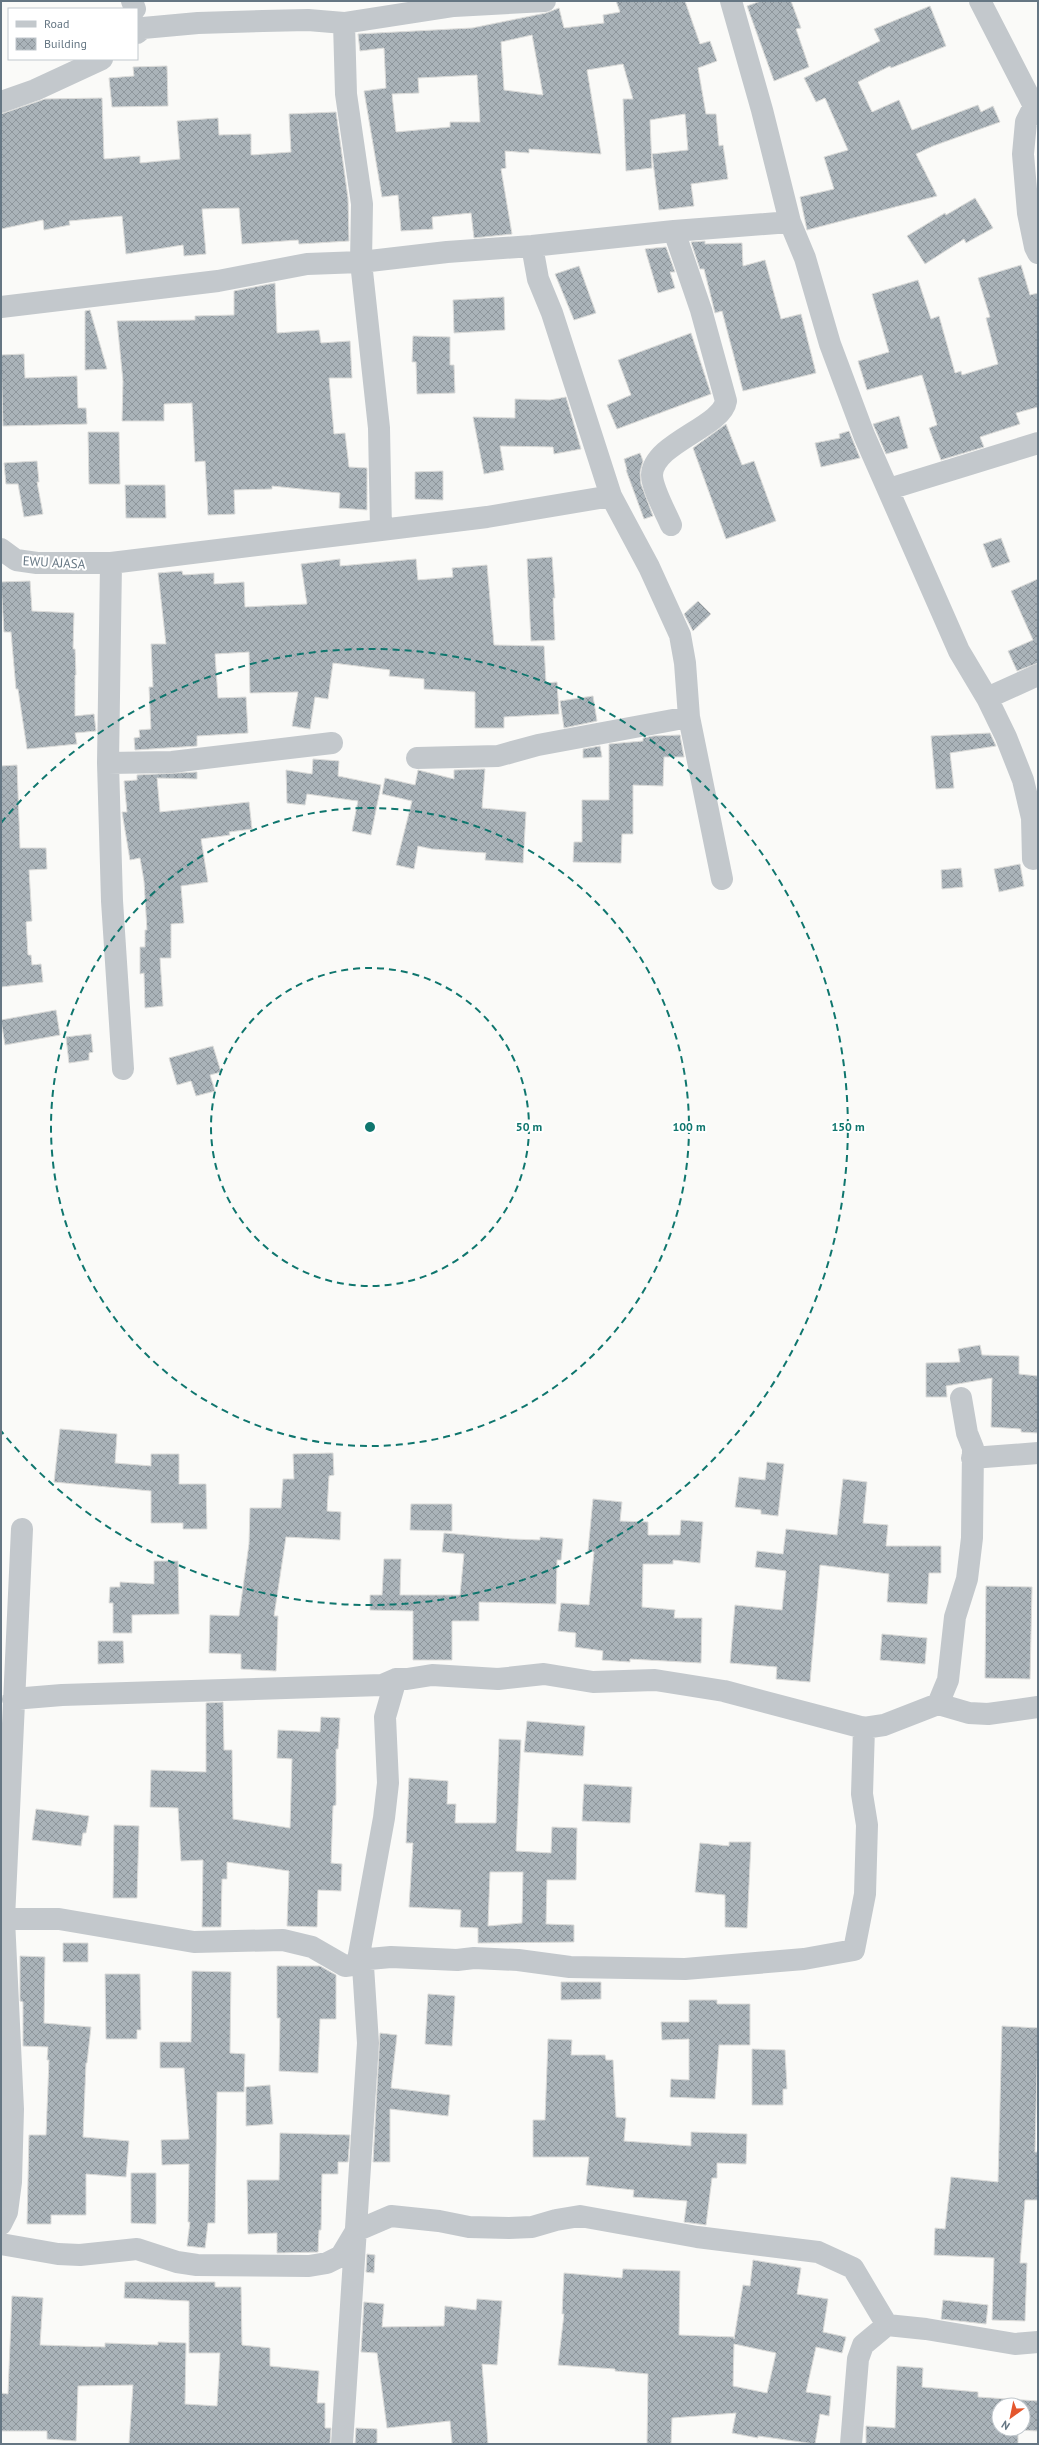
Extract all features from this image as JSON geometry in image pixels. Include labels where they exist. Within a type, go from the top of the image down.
[{"type":"street","points":[[138,21],[198,23],[308,20],[344,22],[454,6],[544,1]]},
{"type":"street","points":[[731,1],[762,110],[790,222],[805,258],[830,344],[864,435],[960,650],[987,698],[1006,737],[1023,780],[1032,818],[1033,859]]},
{"type":"street","points":[[980,1],[1036,105],[1026,122],[1023,154],[1028,213],[1035,248],[1038,253]]},
{"type":"street","points":[[344,22],[346,94],[362,204],[361,262],[379,428],[382,530]]},
{"type":"street","points":[[1,102],[35,90],[100,60]]},
{"type":"street","points":[[1,307],[218,281],[307,264],[361,262],[447,252],[532,246],[674,231],[790,222]]},
{"type":"street","points":[[670,525],[652,476],[654,467],[678,442],[718,415],[725,408],[726,401],[701,310],[674,231]]},
{"type":"street","points":[[532,246],[538,280],[552,313],[611,496],[649,567],[680,635],[685,663],[689,717],[722,879]]},
{"type":"street","points":[[889,489],[1038,443]]},
{"type":"street","name":"EWU AJASA","points":[[1,549],[16,560],[37,563],[111,563],[487,518],[611,496]]},
{"type":"street","points":[[111,563],[108,764],[112,901],[123,1069]]},
{"type":"street","points":[[987,698],[1038,674]]},
{"type":"street","points":[[417,758],[498,756],[538,745],[689,717]]},
{"type":"street","points":[[108,764],[172,762],[332,743]]},
{"type":"street","points":[[938,1704],[948,1680],[955,1617],[967,1579],[972,1538],[973,1448],[967,1433],[960,1398]]},
{"type":"street","points":[[972,1458],[1038,1453]]},
{"type":"street","points":[[1,2224],[7,2212],[11,2182],[13,2109],[4,1919],[22,1529]]},
{"type":"street","points":[[13,1699],[62,1695],[382,1685],[396,1679],[408,1679],[432,1675],[498,1679],[544,1674],[593,1682],[655,1680],[724,1691],[864,1728],[884,1725],[938,1704],[969,1713],[988,1714],[1038,1707]]},
{"type":"street","points":[[342,2444],[368,2043],[358,1964],[384,1818],[388,1783],[385,1717],[396,1679]]},
{"type":"street","points":[[4,1919],[58,1919],[194,1942],[283,1940],[312,1947],[345,1966],[391,1957],[457,1960],[474,1958],[518,1960],[570,1967],[685,1969],[804,1959],[854,1950],[865,1894],[867,1825],[862,1794],[864,1728]]},
{"type":"street","points":[[1,2244],[58,2254],[80,2255],[137,2249],[178,2262],[197,2265],[309,2266],[327,2263],[341,2256],[356,2231],[391,2216],[439,2221],[469,2228],[532,2227],[556,2220],[580,2216],[697,2237],[818,2252],[853,2268],[887,2325]]},
{"type":"street","points":[[851,2444],[858,2359],[863,2345],[887,2325],[926,2329],[1015,2344],[1038,2342]]},
{"type":"building","points":[[616,1],[685,1],[700,44],[710,41],[717,61],[698,68],[706,114],[716,114],[719,146],[723,145],[728,179],[691,184],[694,206],[659,210],[652,154],[688,150],[685,114],[650,120],[652,168],[626,171],[623,99],[633,99],[623,64],[587,70],[601,154],[529,149],[529,153],[505,151],[506,168],[501,169],[512,234],[474,238],[471,213],[432,217],[433,229],[401,231],[398,195],[382,197],[364,91],[386,88],[384,48],[360,51],[358,34],[472,28],[546,13],[559,8],[564,28],[604,23],[603,15],[620,12]],"holes":[[[532,35],[543,95],[504,90],[501,42]],[[477,75],[480,122],[450,122],[450,127],[396,132],[392,94],[419,93],[418,78]]]},
{"type":"building","points":[[761,1],[791,1],[801,28],[796,29],[809,67],[774,81],[747,6]]},
{"type":"building","points":[[930,6],[946,46],[891,68],[890,66],[858,82],[872,112],[899,100],[912,130],[978,105],[981,112],[993,106],[1000,122],[933,146],[916,154],[937,196],[807,230],[800,197],[834,189],[824,157],[848,150],[825,98],[816,102],[804,78],[880,41],[874,29]]},
{"type":"building","points":[[167,66],[168,106],[112,107],[109,78],[134,76],[133,67]]},
{"type":"building","points":[[102,98],[104,159],[140,156],[140,163],[180,159],[177,121],[218,118],[219,135],[251,134],[251,155],[291,152],[289,114],[336,112],[348,198],[349,241],[299,244],[298,240],[242,244],[239,208],[202,209],[206,254],[184,256],[183,245],[126,254],[122,216],[69,221],[70,225],[44,230],[43,220],[1,229],[1,114],[45,99]]},
{"type":"building","points":[[975,198],[993,228],[966,243],[964,239],[925,264],[907,236],[945,213],[946,215]]},
{"type":"building","points":[[705,241],[705,244],[742,243],[743,266],[765,260],[781,319],[801,314],[816,373],[743,391],[722,311],[715,313],[704,269],[700,269],[691,242]]},
{"type":"building","points":[[666,247],[675,272],[670,272],[675,288],[658,293],[645,249]]},
{"type":"building","points":[[1021,265],[1030,295],[1038,293],[1038,407],[1016,413],[1020,424],[980,437],[984,447],[941,460],[929,428],[937,425],[922,375],[867,390],[858,361],[889,352],[872,294],[918,280],[931,319],[939,316],[955,373],[961,371],[962,375],[998,364],[986,318],[990,317],[978,278]]},
{"type":"building","points":[[579,266],[596,313],[574,320],[555,274]]},
{"type":"building","points":[[275,283],[277,333],[319,330],[321,343],[350,341],[352,378],[329,378],[334,434],[345,433],[349,467],[367,468],[367,510],[339,508],[340,493],[272,486],[272,489],[234,490],[235,514],[208,515],[205,461],[195,462],[192,403],[164,404],[164,421],[122,421],[123,381],[117,321],[195,320],[195,316],[234,315],[234,291]]},
{"type":"building","points":[[504,297],[505,330],[454,333],[453,300]]},
{"type":"building","points":[[90,310],[107,369],[85,370],[85,311]]},
{"type":"building","points":[[691,333],[711,394],[617,429],[607,405],[631,395],[618,360]]},
{"type":"building","points":[[413,336],[450,337],[450,365],[454,365],[455,393],[417,394],[416,362],[412,362]]},
{"type":"building","points":[[24,354],[25,378],[77,376],[78,408],[86,408],[87,424],[3,426],[1,355]]},
{"type":"building","points":[[566,397],[581,449],[554,454],[553,447],[500,446],[504,470],[484,474],[473,417],[515,418],[515,399],[550,400]]},
{"type":"building","points":[[899,416],[908,448],[886,454],[873,424]]},
{"type":"building","points":[[726,424],[742,465],[754,461],[776,521],[726,539],[693,448]]},
{"type":"building","points":[[849,431],[860,458],[821,467],[815,443],[840,438],[839,434]]},
{"type":"building","points":[[88,432],[119,432],[120,484],[89,484]]},
{"type":"building","points":[[640,453],[643,461],[640,472],[641,484],[653,516],[644,519],[626,470],[624,459]]},
{"type":"building","points":[[37,461],[39,482],[37,482],[43,514],[24,517],[18,484],[6,484],[4,463]]},
{"type":"building","points":[[443,471],[443,500],[415,499],[415,472]]},
{"type":"building","points":[[125,485],[165,485],[166,518],[126,518]]},
{"type":"building","points":[[1001,538],[1010,562],[992,568],[983,544]]},
{"type":"building","points":[[552,557],[555,598],[553,598],[555,640],[531,641],[527,559]]},
{"type":"building","points":[[340,559],[340,566],[416,559],[418,580],[453,577],[452,568],[487,565],[494,645],[544,646],[546,683],[557,682],[559,714],[504,717],[504,728],[475,728],[475,692],[424,689],[424,679],[389,676],[390,670],[333,663],[328,699],[315,697],[310,729],[292,726],[298,692],[250,693],[249,652],[215,654],[218,698],[246,697],[248,733],[197,736],[197,746],[135,750],[134,738],[140,737],[139,730],[151,729],[149,687],[153,687],[151,644],[166,644],[158,573],[182,571],[183,575],[214,573],[214,584],[244,582],[245,607],[307,604],[301,564]]},
{"type":"building","points":[[1038,579],[1038,663],[1017,671],[1008,651],[1033,640],[1011,591]]},
{"type":"building","points":[[30,581],[32,611],[74,613],[73,649],[75,649],[76,675],[75,716],[94,714],[96,731],[75,733],[77,744],[27,749],[18,689],[16,689],[11,632],[4,632],[1,582]]},
{"type":"building","points":[[698,601],[711,614],[693,631],[684,614]]},
{"type":"building","points":[[593,696],[597,721],[564,728],[560,701]]},
{"type":"building","points":[[990,733],[996,746],[950,753],[954,788],[936,789],[931,736]]},
{"type":"building","points":[[680,735],[684,757],[664,757],[663,786],[633,785],[633,834],[622,834],[621,863],[573,862],[574,842],[582,842],[582,800],[609,800],[609,744],[643,741],[643,738],[653,736]]},
{"type":"building","points":[[600,746],[602,757],[583,758],[583,749]]},
{"type":"building","points":[[313,759],[339,761],[338,776],[381,785],[371,835],[352,831],[358,801],[307,794],[305,805],[287,803],[286,770],[312,774]]},
{"type":"building","points":[[17,765],[20,848],[46,848],[47,869],[29,870],[32,921],[26,922],[28,955],[31,955],[32,965],[41,964],[43,982],[1,987],[1,766]]},
{"type":"building","points":[[485,769],[482,808],[526,812],[523,863],[485,860],[486,853],[432,849],[418,846],[414,869],[396,865],[412,801],[382,794],[385,778],[415,785],[418,770],[454,779],[454,770]]},
{"type":"building","points":[[197,772],[197,779],[157,778],[160,812],[249,802],[252,829],[229,832],[230,835],[201,839],[208,882],[181,886],[184,923],[171,924],[171,958],[160,958],[163,1006],[145,1008],[144,973],[140,974],[140,947],[145,947],[145,930],[147,930],[144,881],[140,858],[130,860],[122,812],[127,812],[124,781],[137,780],[137,775]]},
{"type":"building","points":[[1020,864],[1024,886],[999,892],[994,869]]},
{"type":"building","points":[[961,868],[963,887],[942,889],[941,870]]},
{"type":"building","points":[[56,1010],[60,1035],[5,1045],[1,1020]]},
{"type":"building","points":[[91,1034],[93,1052],[89,1053],[89,1060],[69,1063],[66,1037]]},
{"type":"building","points":[[213,1046],[221,1072],[210,1075],[215,1091],[196,1096],[191,1081],[177,1085],[169,1058]]},
{"type":"building","points":[[980,1345],[982,1355],[1019,1356],[1019,1374],[1038,1376],[1038,1433],[1021,1432],[1021,1429],[991,1427],[992,1378],[946,1386],[947,1397],[926,1397],[926,1363],[960,1362],[958,1349]]},
{"type":"building","points":[[60,1429],[117,1434],[115,1463],[151,1466],[151,1454],[179,1454],[179,1484],[206,1484],[207,1529],[183,1529],[183,1523],[151,1523],[151,1491],[54,1482]]},
{"type":"building","points":[[333,1453],[334,1475],[329,1476],[327,1511],[341,1512],[340,1540],[286,1537],[274,1616],[278,1616],[276,1671],[241,1669],[241,1654],[209,1653],[210,1615],[239,1616],[249,1544],[250,1508],[281,1508],[283,1479],[294,1479],[293,1454]]},
{"type":"building","points":[[767,1462],[784,1464],[778,1516],[761,1514],[761,1510],[735,1507],[739,1477],[765,1480]]},
{"type":"building","points":[[843,1479],[867,1482],[863,1523],[888,1525],[886,1546],[941,1546],[941,1573],[929,1573],[927,1604],[887,1602],[889,1574],[820,1565],[810,1682],[776,1679],[777,1667],[730,1663],[735,1605],[782,1610],[786,1571],[755,1567],[757,1551],[783,1554],[786,1529],[837,1535]]},
{"type":"building","points":[[593,1499],[622,1502],[620,1521],[648,1522],[648,1535],[680,1535],[681,1520],[703,1522],[700,1563],[673,1560],[673,1564],[643,1564],[642,1607],[675,1610],[674,1618],[702,1618],[701,1663],[630,1659],[630,1662],[602,1660],[603,1651],[575,1647],[576,1633],[558,1631],[561,1603],[589,1605],[594,1552],[588,1551]]},
{"type":"building","points":[[411,1504],[452,1504],[452,1531],[410,1530]]},
{"type":"building","points":[[444,1533],[512,1539],[540,1540],[540,1537],[563,1539],[561,1560],[557,1560],[556,1604],[479,1602],[479,1621],[452,1621],[452,1660],[413,1660],[413,1611],[370,1610],[370,1595],[382,1595],[384,1559],[401,1559],[400,1595],[460,1595],[464,1554],[442,1552]]},
{"type":"building","points":[[154,1561],[178,1561],[179,1614],[132,1615],[132,1633],[113,1633],[113,1603],[109,1603],[110,1587],[120,1587],[120,1582],[154,1584]]},
{"type":"building","points":[[986,1586],[1032,1587],[1030,1679],[985,1678]]},
{"type":"building","points":[[882,1634],[927,1638],[925,1664],[880,1660]]},
{"type":"building","points":[[98,1641],[123,1641],[124,1663],[98,1664]]},
{"type":"building","points":[[223,1702],[224,1750],[232,1750],[233,1819],[290,1828],[292,1759],[277,1758],[278,1730],[320,1732],[321,1717],[340,1718],[338,1749],[336,1749],[336,1805],[333,1806],[331,1863],[342,1864],[341,1891],[318,1890],[317,1927],[287,1926],[289,1871],[227,1862],[227,1879],[222,1879],[221,1927],[202,1927],[203,1860],[181,1861],[178,1808],[150,1807],[151,1770],[206,1772],[206,1703]]},
{"type":"building","points":[[527,1721],[585,1726],[583,1756],[524,1752]]},
{"type":"building","points":[[499,1739],[521,1740],[516,1851],[551,1853],[552,1827],[577,1828],[576,1880],[547,1880],[546,1924],[574,1925],[574,1942],[478,1943],[478,1928],[460,1927],[461,1910],[409,1907],[413,1843],[406,1843],[409,1778],[448,1781],[447,1804],[456,1804],[455,1823],[496,1823]],"holes":[[[490,1872],[523,1872],[522,1923],[488,1926]]]},
{"type":"building","points":[[584,1784],[632,1787],[630,1823],[582,1821]]},
{"type":"building","points":[[36,1809],[89,1816],[86,1833],[83,1833],[81,1846],[32,1840]]},
{"type":"building","points":[[114,1825],[139,1826],[137,1898],[113,1898]]},
{"type":"building","points":[[729,1842],[751,1842],[747,1928],[725,1927],[725,1895],[695,1892],[700,1843],[729,1846]]},
{"type":"building","points":[[63,1943],[88,1943],[88,1962],[63,1962]]},
{"type":"building","points":[[20,1956],[45,1957],[44,2023],[91,2027],[86,2063],[83,2137],[129,2141],[126,2177],[86,2174],[86,2215],[51,2215],[51,2224],[27,2224],[29,2135],[46,2135],[49,2060],[47,2060],[48,2047],[23,2046],[23,2002],[20,2001]]},
{"type":"building","points":[[277,1966],[320,1966],[336,1975],[336,2019],[320,2019],[318,2073],[279,2071],[280,2018],[277,2018]]},
{"type":"building","points":[[192,1971],[231,1972],[230,2053],[245,2054],[244,2092],[217,2092],[215,2223],[208,2223],[205,2248],[187,2246],[190,2222],[188,2222],[189,2164],[162,2165],[161,2140],[189,2139],[184,2068],[160,2068],[160,2042],[191,2042]]},
{"type":"building","points":[[105,1974],[140,1974],[141,2030],[137,2030],[137,2039],[106,2039]]},
{"type":"building","points":[[561,1982],[601,1982],[601,1999],[561,2000]]},
{"type":"building","points":[[428,1994],[455,1996],[452,2046],[425,2044]]},
{"type":"building","points":[[689,2000],[717,2000],[717,2004],[750,2004],[750,2045],[719,2045],[715,2099],[670,2097],[671,2079],[689,2080],[689,2039],[662,2040],[661,2022],[689,2022]]},
{"type":"building","points":[[1002,2026],[1038,2028],[1035,2152],[1038,2152],[1038,2200],[1025,2200],[1020,2263],[1027,2263],[1025,2321],[992,2320],[994,2258],[934,2255],[935,2228],[945,2229],[951,2177],[998,2182]]},
{"type":"building","points":[[380,2033],[397,2035],[391,2088],[450,2095],[448,2116],[390,2109],[390,2162],[373,2162]]},
{"type":"building","points":[[548,2039],[572,2040],[571,2055],[605,2055],[606,2060],[613,2060],[616,2117],[626,2118],[624,2141],[691,2146],[691,2132],[747,2134],[746,2164],[717,2163],[717,2178],[712,2178],[706,2225],[684,2222],[687,2201],[633,2197],[634,2190],[586,2185],[589,2157],[533,2157],[533,2120],[545,2120]]},
{"type":"building","points":[[752,2049],[785,2050],[787,2089],[783,2089],[783,2105],[752,2105]]},
{"type":"building","points":[[270,2085],[273,2124],[246,2126],[246,2087]]},
{"type":"building","points":[[280,2133],[350,2135],[348,2162],[338,2162],[338,2174],[322,2174],[321,2230],[319,2230],[318,2252],[277,2253],[277,2233],[248,2234],[247,2180],[279,2180]]},
{"type":"building","points":[[131,2173],[156,2173],[156,2224],[131,2223]]},
{"type":"building","points":[[367,2254],[375,2255],[374,2273],[366,2272]]},
{"type":"building","points":[[753,2260],[801,2268],[797,2294],[828,2299],[823,2332],[846,2337],[842,2353],[816,2347],[806,2392],[831,2396],[829,2416],[820,2414],[815,2444],[758,2436],[758,2438],[732,2433],[736,2413],[672,2418],[671,2444],[647,2444],[648,2374],[615,2371],[615,2369],[558,2365],[564,2314],[562,2314],[564,2273],[622,2278],[623,2269],[680,2271],[679,2335],[734,2337],[734,2339],[743,2285],[750,2286]],"holes":[[[734,2344],[776,2353],[767,2393],[733,2386]]]},
{"type":"building","points":[[125,2282],[215,2282],[215,2287],[241,2287],[242,2345],[270,2348],[270,2366],[319,2371],[317,2403],[325,2403],[325,2428],[331,2428],[330,2444],[129,2444],[133,2385],[78,2386],[76,2441],[47,2439],[47,2431],[1,2431],[1,2393],[8,2394],[12,2296],[43,2298],[40,2345],[105,2347],[105,2343],[158,2345],[158,2342],[186,2343],[185,2404],[217,2406],[220,2353],[189,2353],[189,2301],[124,2298]]},
{"type":"building","points":[[477,2299],[502,2301],[497,2365],[482,2364],[488,2444],[452,2444],[450,2421],[387,2428],[377,2353],[361,2352],[364,2302],[384,2304],[382,2327],[444,2326],[445,2306],[476,2310]]},
{"type":"building","points":[[943,2300],[988,2305],[986,2324],[941,2319]]},
{"type":"building","points":[[897,2366],[923,2368],[922,2387],[978,2392],[978,2397],[991,2398],[991,2437],[1018,2437],[1018,2444],[866,2444],[866,2426],[895,2428]]},
{"type":"building","points":[[1031,2401],[1038,2401],[1038,2431],[1031,2431]]},
{"type":"building","points":[[356,2428],[377,2429],[377,2444],[355,2444]]}]
